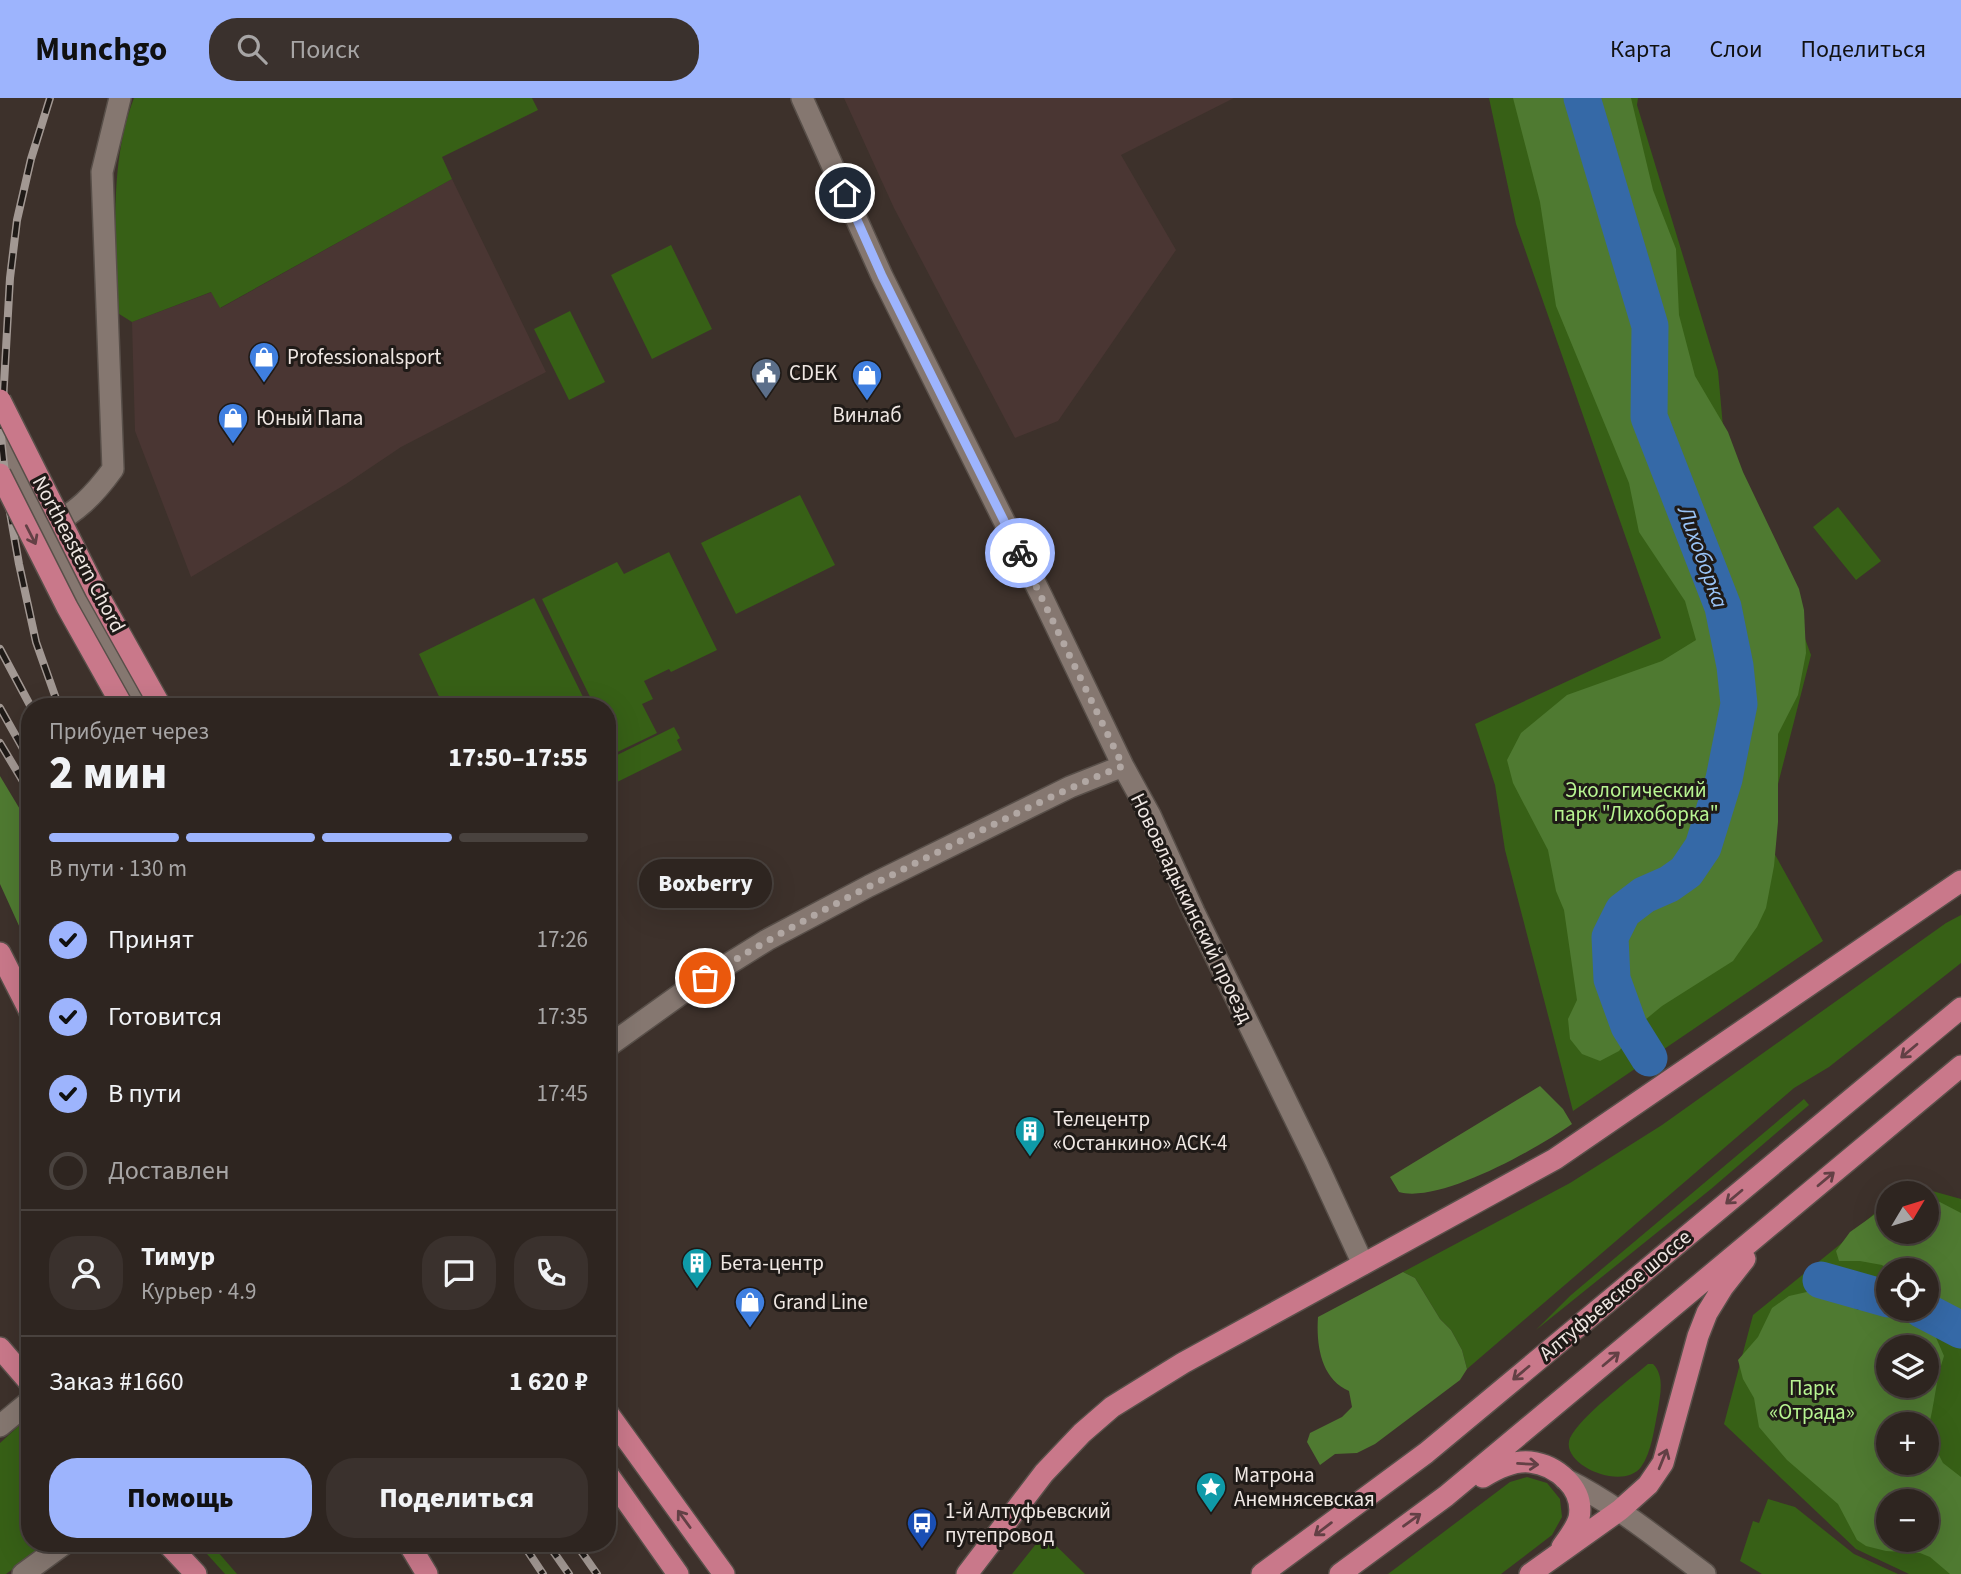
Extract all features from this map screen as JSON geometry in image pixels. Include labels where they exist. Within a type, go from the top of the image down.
[{"type":"main road","name":"Northeastern Chord","points":[[0,400],[96,591],[156,698]]},
{"type":"main road","name":"Northeastern Chord","points":[[0,474],[67,607],[118,698]]},
{"type":"main road","points":[[967,1574],[1044,1472],[1112,1407],[1183,1363],[1528,1176],[1961,881]]},
{"type":"main road","points":[[0,953],[21,994]]},
{"type":"main road","name":"Алтуфьевское шоссе","points":[[1262,1574],[1426,1452],[1961,1008]]},
{"type":"main road","points":[[1340,1574],[1446,1496],[1961,1066]]},
{"type":"main road","points":[[1530,1574],[1620,1510],[1648,1485],[1663,1462],[1698,1336],[1707,1313],[1723,1287],[1774,1223]]},
{"type":"main road","points":[[0,1348],[21,1372]]},
{"type":"main road","points":[[616,1424],[724,1574]]},
{"type":"main road","points":[[1446,1496],[1503,1466],[1528,1461],[1553,1469],[1574,1488],[1579,1503],[1579,1518],[1557,1554]]},
{"type":"main road","points":[[616,1486],[678,1574]]},
{"type":"main road","points":[[175,1552],[196,1574]]},
{"type":"main road","points":[[414,1552],[427,1574]]},
{"type":"street","points":[[47,529],[73,513],[94,495],[113,469],[102,172],[120,98]]},
{"type":"street","name":"Нововладыкинский проезд","points":[[802,98],[882,276],[1123,766],[1150,815],[1363,1264]]},
{"type":"street","points":[[0,435],[47,529],[143,698]]},
{"type":"street","points":[[616,1041],[685,991],[766,940],[1070,787],[1123,766]]},
{"type":"street","points":[[0,1426],[21,1408]]},
{"type":"street","points":[[1565,1479],[1620,1510],[1705,1574]]},
{"type":"street","points":[[23,1574],[53,1552]]},
{"type":"shaded area","points":[[844,98],[1234,98],[1121,155],[1176,250],[1058,421],[1015,438],[894,208]]},
{"type":"shaded area","points":[[452,179],[546,372],[401,447],[346,484],[191,577],[135,431],[132,322],[212,292],[221,308]]},
{"type":"green space","points":[[134,98],[532,98],[538,110],[442,157],[452,179],[220,308],[211,292],[132,322],[116,312],[115,231],[120,150]]},
{"type":"green space","name":"Экологический парк \"Лихоборка\"","points":[[1489,98],[1638,98],[1637,105],[1718,371],[1729,494],[1775,557],[1811,655],[1778,784],[1768,842],[1823,941],[1573,1111],[1505,850],[1495,785],[1475,724],[1661,638],[1516,224]]},
{"type":"green space","name":"Экологический парк \"Лихоборка\"","points":[[1513,98],[1631,98],[1653,190],[1676,249],[1679,315],[1695,376],[1728,432],[1743,472],[1799,589],[1804,610],[1806,653],[1798,695],[1778,734],[1778,822],[1774,866],[1766,908],[1757,927],[1733,961],[1662,1006],[1645,1020],[1619,1051],[1600,1061],[1582,1054],[1570,1039],[1568,1019],[1577,1000],[1564,910],[1556,891],[1548,850],[1513,783],[1507,760],[1521,733],[1567,695],[1662,661],[1696,640],[1685,601],[1639,532],[1629,483],[1556,306],[1540,202]]},
{"type":"green space","points":[[671,245],[712,329],[652,359],[611,275]]},
{"type":"green space","points":[[570,311],[605,382],[569,400],[534,329]]},
{"type":"green space","points":[[800,495],[835,565],[736,614],[701,543]]},
{"type":"green space","points":[[1838,507],[1881,561],[1856,580],[1813,527]]},
{"type":"green space","points":[[669,552],[717,650],[671,672],[669,669],[644,681],[653,699],[642,704],[657,733],[616,753],[616,698],[591,698],[542,599],[617,562],[624,574]]},
{"type":"green space","points":[[534,598],[584,698],[440,698],[419,654]]},
{"type":"green space","points":[[674,727],[680,738],[677,740],[682,750],[616,783],[616,756]]},
{"type":"green space","points":[[0,776],[21,811],[21,930],[0,884]]},
{"type":"green space","points":[[1961,915],[1961,963],[1829,1067],[1794,1088],[1467,1369],[1462,1350],[1451,1330],[1440,1319],[1415,1278],[1403,1272],[1570,1183],[1662,1125]]},
{"type":"green space","points":[[1540,1086],[1563,1109],[1572,1124],[1513,1159],[1463,1182],[1417,1194],[1399,1192],[1390,1177]]},
{"type":"green space","points":[[1804,1099],[1809,1105],[1711,1189],[1536,1330],[1571,1295]]},
{"type":"green space","name":"Парк «Отрада»","points":[[1939,1193],[1961,1199],[1961,1574],[1909,1574],[1856,1549],[1724,1424],[1753,1315],[1876,1212],[1876,1244],[1939,1244]]},
{"type":"green space","points":[[1939,1202],[1961,1213],[1961,1320],[1939,1303],[1939,1258],[1876,1258],[1876,1264],[1839,1261],[1836,1251],[1850,1232],[1876,1214],[1876,1244],[1939,1244]]},
{"type":"green space","points":[[1403,1272],[1415,1278],[1440,1319],[1451,1330],[1462,1350],[1467,1369],[1460,1380],[1375,1444],[1357,1453],[1335,1454],[1320,1465],[1307,1442],[1310,1433],[1342,1417],[1352,1407],[1349,1391],[1332,1378],[1322,1360],[1318,1317]]},
{"type":"green space","points":[[1820,1289],[1858,1310],[1876,1309],[1876,1321],[1912,1321],[1934,1333],[1935,1335],[1876,1335],[1876,1398],[1935,1398],[1932,1412],[1876,1412],[1876,1475],[1939,1475],[1939,1455],[1943,1463],[1961,1477],[1961,1574],[1950,1574],[1930,1557],[1920,1553],[1903,1552],[1939,1552],[1939,1489],[1876,1489],[1876,1548],[1866,1546],[1857,1540],[1838,1504],[1787,1460],[1759,1427],[1754,1398],[1743,1379],[1738,1360],[1758,1337],[1772,1308],[1789,1296]]},
{"type":"green space","points":[[1939,1344],[1944,1356],[1939,1375]]},
{"type":"green space","points":[[1648,1364],[1653,1364],[1657,1369],[1660,1392],[1648,1454],[1641,1467],[1632,1474],[1620,1477],[1594,1472],[1574,1457],[1569,1448],[1570,1438],[1575,1429],[1606,1399]]},
{"type":"green space","points":[[21,1424],[21,1552],[36,1552],[6,1574],[0,1574],[0,1443]]},
{"type":"green space","points":[[1527,1477],[1547,1483],[1560,1499],[1562,1517],[1552,1535],[1501,1574],[1388,1574],[1510,1482]]},
{"type":"green space","points":[[1768,1499],[1795,1507],[1854,1554],[1898,1574],[1762,1574],[1740,1561],[1753,1521],[1759,1523]]},
{"type":"green space","points":[[1044,1534],[1085,1574],[1012,1574]]},
{"type":"green space","points":[[205,1552],[218,1552],[237,1574],[225,1574]]},
{"type":"waterway","name":"Лихоборка","points":[[1582,98],[1650,326],[1649,417],[1723,607],[1735,666],[1739,704],[1724,779],[1703,847],[1686,872],[1669,884],[1644,895],[1623,911],[1610,937],[1612,979],[1629,1026],[1649,1058]]},
{"type":"waterway","name":"Лихоборка","points":[[1821,1280],[1876,1296]]},
{"type":"waterway","name":"Лихоборка","points":[[1939,1318],[1961,1330]]},
{"type":"railway","points":[[50,98],[31,159],[17,220],[10,278],[1,437],[19,564],[36,642],[56,698]]},
{"type":"railway","points":[[0,649],[26,698]]},
{"type":"railway","points":[[0,708],[21,745]]},
{"type":"railway","points":[[0,743],[21,778]]},
{"type":"railway","points":[[528,1552],[543,1574]]},
{"type":"railway","points":[[554,1552],[569,1574]]},
{"type":"railway","points":[[582,1552],[597,1574]]},
{"type":"way so far","points":[[705,978],[766,940],[869,886],[1070,787],[1123,766],[1020,553]]},
{"type":"place","name":"Professionalsport","points":[[264,384]]},
{"type":"place","name":"CDEK","points":[[766,400]]},
{"type":"place","name":"Винлаб","points":[[867,402]]},
{"type":"place","name":"Юный Папа","points":[[233,445]]},
{"type":"place","name":"Boxberry","points":[[705,978]]},
{"type":"place","name":"Телецентр «Останкино» АСК-4","points":[[1030,1158]]},
{"type":"place","name":"Бета-центр","points":[[697,1290]]},
{"type":"place","name":"Grand Line","points":[[750,1329]]},
{"type":"place","name":"Матрона Анемнясевская","points":[[1211,1514]]},
{"type":"place","name":"1-й Алтуфьевский путепровод","points":[[922,1550]]},
{"type":"route","points":[[845,193],[882,276],[1020,553]]}]
